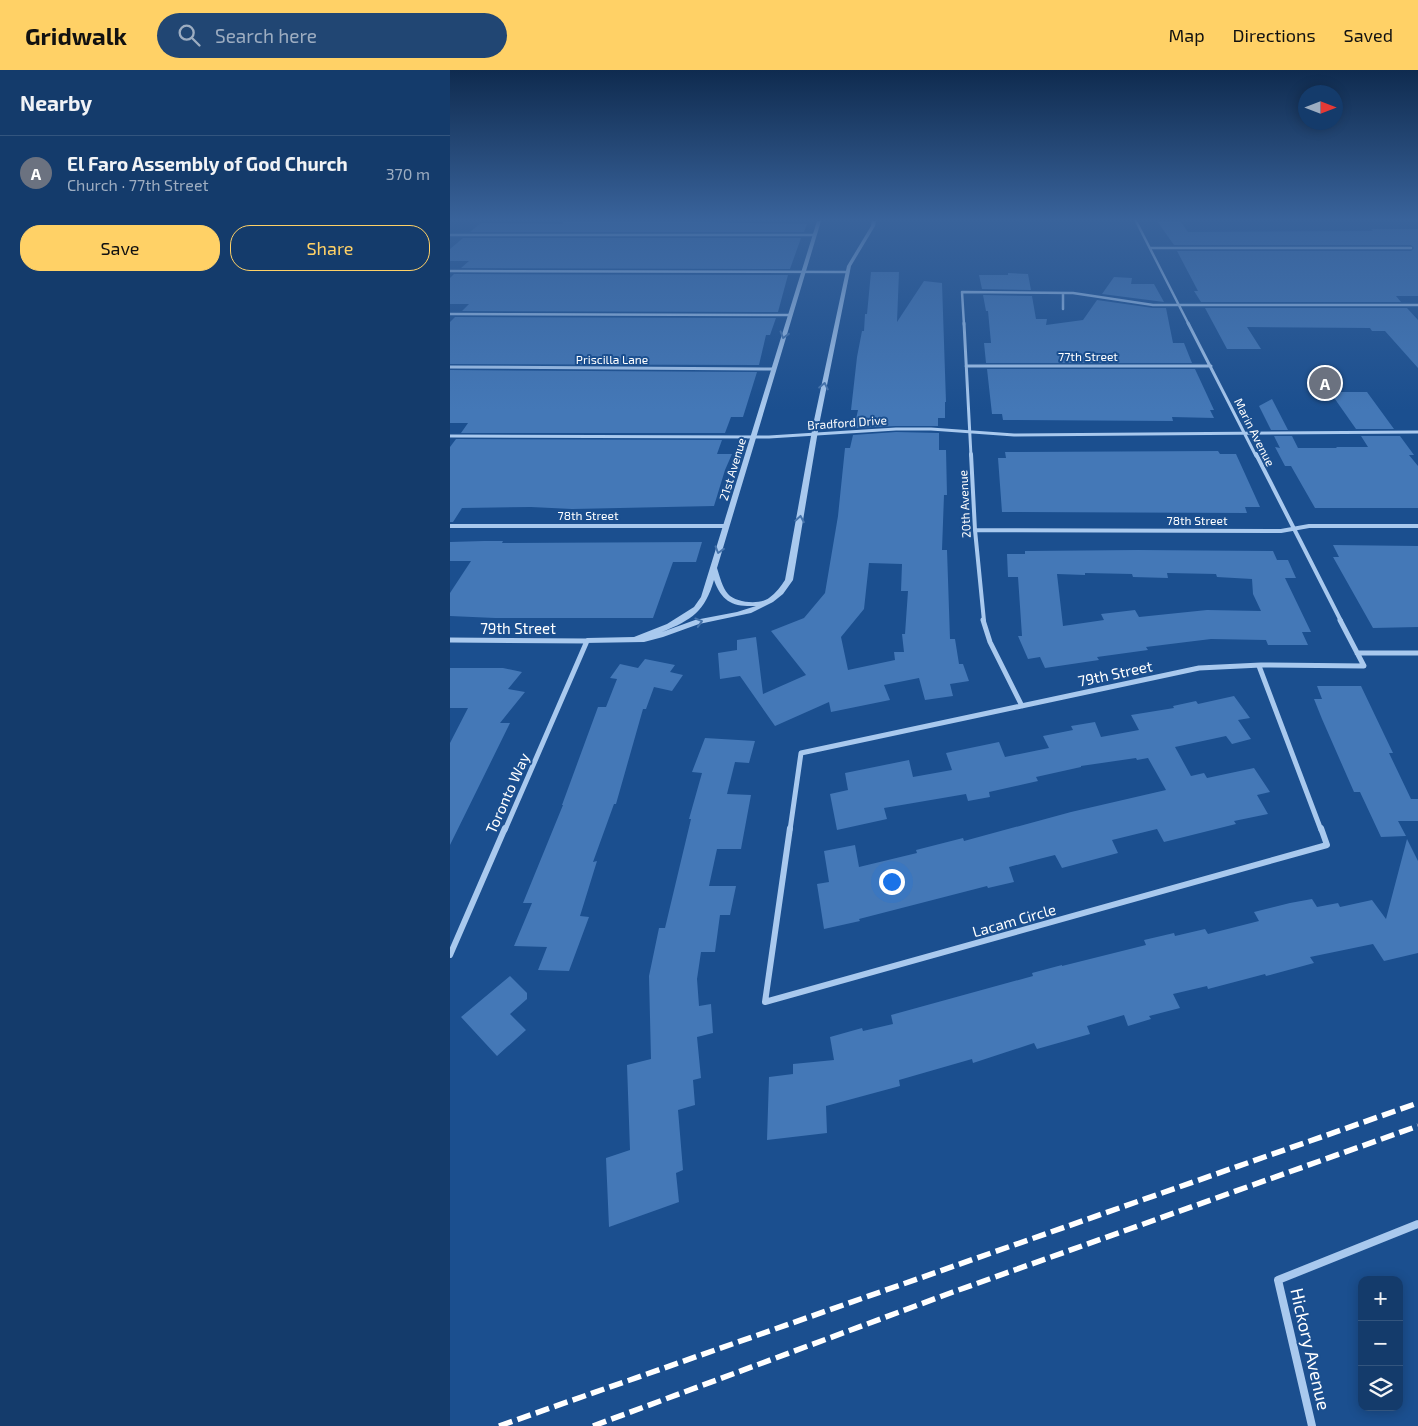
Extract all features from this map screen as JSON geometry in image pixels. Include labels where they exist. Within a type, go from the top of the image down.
[{"type":"street","name":"21st Avenue","points":[[587,641],[635,640],[670,626],[697,609],[705,597],[800,284]]},
{"type":"street","points":[[635,640],[655,638],[696,622],[756,610],[782,593],[789,580],[792,568],[815,433],[845,284]]},
{"type":"street","name":"Marin Avenue","points":[[1168,284],[1357,653]]},
{"type":"street","name":"20th Avenue","points":[[1022,706],[990,642],[984,625],[975,530],[962,293],[1063,293]]},
{"type":"street","points":[[1063,309],[1063,293],[1139,304],[1418,305]]},
{"type":"street","points":[[450,314],[790,315]]},
{"type":"street","name":"77th Street","points":[[966,366],[1211,366]]},
{"type":"street","name":"Priscilla Lane","points":[[450,367],[774,369]]},
{"type":"street","name":"Bradford Drive","points":[[450,436],[754,437],[896,429],[1014,435],[1121,436],[1245,433]]},
{"type":"street","points":[[1245,433],[1418,432]]},
{"type":"street","name":"78th Street","points":[[450,526],[727,526]]},
{"type":"street","name":"78th Street","points":[[975,530],[1281,531],[1309,526],[1418,526]]},
{"type":"street","points":[[714,568],[718,585],[728,600],[738,604],[772,601]]},
{"type":"street","name":"79th Street","points":[[450,640],[587,641]]},
{"type":"street","name":"Toronto Way","points":[[450,955],[587,641]]},
{"type":"street","points":[[1357,653],[1418,652]]},
{"type":"street","name":"79th Street","points":[[801,753],[1199,668],[1364,666],[1357,653]]},
{"type":"street","name":"Lacam Circle","points":[[801,753],[765,1002],[1327,845],[1258,666]]},
{"type":"street","name":"Hickory Avenue","points":[[1312,1426],[1278,1280],[1418,1224]]},
{"type":"building","points":[[450,284],[785,284],[778,312],[462,311],[469,304],[450,304]]},
{"type":"building","points":[[870,284],[899,284],[897,322],[922,284],[942,284],[946,402],[945,418],[938,418],[938,426],[854,428],[858,410],[851,410],[857,357],[862,331],[864,331],[865,314],[867,314]]},
{"type":"building","points":[[981,284],[1030,284],[1031,290],[982,289]]},
{"type":"building","points":[[1109,284],[1154,284],[1164,302],[1102,294]]},
{"type":"building","points":[[1194,284],[1418,284],[1418,296],[1396,296],[1401,302],[1201,302],[1194,291],[1198,291]]},
{"type":"building","points":[[983,295],[1032,296],[1036,319],[1047,319],[1046,325],[1083,320],[1097,300],[1166,308],[1173,343],[1184,343],[1192,363],[986,363],[984,343],[991,343],[988,311],[986,311]]},
{"type":"building","points":[[1205,308],[1407,308],[1418,320],[1418,368],[1385,331],[1372,331],[1370,328],[1247,327],[1261,349],[1227,349]]},
{"type":"building","points":[[455,317],[776,318],[770,335],[766,335],[759,365],[450,364],[450,322]]},
{"type":"building","points":[[987,369],[1195,369],[1214,410],[1210,410],[1214,418],[1172,417],[1173,421],[1003,420],[1002,414],[992,414]]},
{"type":"building","points":[[450,370],[757,372],[743,417],[731,417],[725,433],[461,433],[468,423],[450,423]]},
{"type":"building","points":[[1330,392],[1367,392],[1394,429],[1356,429]]},
{"type":"building","points":[[1272,399],[1288,430],[1271,430],[1259,406]]},
{"type":"building","points":[[896,432],[939,433],[939,450],[946,450],[947,495],[944,495],[942,550],[947,550],[950,639],[955,639],[959,664],[963,664],[969,681],[950,684],[953,696],[925,700],[919,678],[884,685],[890,700],[831,712],[829,702],[775,726],[740,676],[720,679],[718,653],[737,650],[737,640],[756,637],[763,694],[806,675],[771,631],[804,618],[825,593],[838,516],[845,448],[850,448],[853,435]],"holes":[[[869,563],[902,564],[901,591],[908,591],[905,634],[902,634],[904,652],[894,652],[895,660],[848,670],[841,637],[864,609]]]},
{"type":"building","points":[[1274,436],[1292,436],[1298,448],[1337,448],[1368,447],[1361,436],[1400,436],[1414,455],[1409,455],[1418,466],[1418,508],[1315,508],[1291,466],[1285,466],[1275,447],[1280,448]]},
{"type":"building","points":[[456,439],[722,440],[717,454],[732,454],[714,506],[572,509],[531,507],[462,508],[453,522],[450,522],[450,447]]},
{"type":"building","points":[[1218,451],[1220,454],[1236,454],[1260,507],[1245,507],[1247,513],[1002,512],[998,458],[1006,458],[1005,452]]},
{"type":"building","points":[[503,541],[502,543],[702,542],[696,562],[673,562],[653,618],[495,618],[450,616],[450,593],[471,561],[450,561],[450,542]]},
{"type":"building","points":[[1333,545],[1418,546],[1418,627],[1373,628],[1333,557],[1339,557]]},
{"type":"building","points":[[1025,551],[1273,551],[1277,560],[1288,560],[1296,578],[1285,578],[1311,632],[1302,632],[1308,645],[1268,645],[1266,640],[1211,639],[1146,647],[1148,650],[1097,657],[1099,660],[1045,668],[1040,657],[1028,659],[1018,636],[1022,636],[1018,577],[1008,577],[1007,554],[1025,554]],"holes":[[[1167,573],[1216,574],[1217,577],[1252,579],[1253,594],[1261,611],[1207,610],[1139,617],[1135,610],[1101,614],[1104,620],[1063,626],[1057,574],[1132,574],[1133,577],[1168,578]]]},
{"type":"building","points":[[645,659],[675,665],[670,672],[683,675],[672,691],[654,687],[646,709],[643,709],[616,804],[614,804],[593,862],[597,861],[580,916],[589,917],[569,971],[538,970],[547,947],[514,946],[532,903],[523,903],[563,805],[598,707],[606,707],[617,679],[610,678],[620,664],[638,668]]},
{"type":"building","points":[[450,668],[503,668],[522,672],[508,689],[525,692],[500,723],[510,723],[450,845],[450,743],[468,708],[450,708]]},
{"type":"building","points":[[1317,686],[1361,686],[1393,753],[1389,753],[1411,799],[1418,799],[1418,821],[1398,821],[1406,836],[1381,837],[1360,792],[1354,792],[1314,699],[1322,699]]},
{"type":"building","points":[[1234,696],[1250,718],[1238,720],[1251,739],[1232,744],[1226,736],[1175,747],[1191,776],[1204,773],[1207,778],[1254,768],[1270,792],[1257,795],[1268,814],[1234,821],[1236,824],[1164,842],[1157,829],[1112,840],[1118,853],[1062,868],[1055,855],[1039,859],[1009,867],[1014,882],[988,888],[987,886],[824,929],[817,884],[829,882],[824,851],[855,845],[859,867],[917,853],[916,850],[963,838],[964,841],[1071,812],[1166,790],[1148,758],[1137,760],[1136,758],[1081,766],[1036,777],[1038,781],[989,792],[990,797],[968,801],[966,794],[884,808],[887,819],[837,830],[830,794],[848,790],[845,773],[909,760],[913,777],[952,770],[946,753],[999,742],[1005,757],[1049,748],[1043,736],[1073,730],[1071,726],[1095,722],[1101,737],[1139,730],[1131,715],[1174,708],[1173,706],[1196,701],[1198,704]]},
{"type":"building","points":[[705,738],[755,741],[749,763],[735,762],[727,794],[751,795],[741,849],[717,849],[709,886],[736,886],[730,915],[720,915],[715,952],[701,952],[697,979],[699,1006],[711,1004],[713,1033],[697,1037],[701,1078],[693,1080],[695,1105],[678,1110],[683,1170],[676,1173],[679,1202],[609,1227],[606,1158],[630,1150],[627,1065],[651,1059],[649,976],[659,928],[665,928],[691,819],[689,819],[702,773],[692,772]]},
{"type":"building","points":[[1407,839],[1418,861],[1418,953],[1384,961],[1373,944],[1310,957],[1314,963],[1266,976],[1265,974],[1208,989],[1207,986],[1173,994],[1180,1008],[1149,1016],[1151,1019],[1128,1026],[1124,1015],[1087,1026],[1090,1034],[1037,1049],[1034,1043],[973,1063],[972,1059],[899,1080],[900,1086],[826,1106],[827,1133],[767,1140],[769,1077],[793,1074],[793,1064],[834,1060],[830,1037],[862,1028],[863,1031],[893,1024],[891,1015],[1033,976],[1032,973],[1146,945],[1144,940],[1174,933],[1175,936],[1205,929],[1208,934],[1259,921],[1254,912],[1290,903],[1312,899],[1317,907],[1338,903],[1340,907],[1372,900],[1386,919]]},
{"type":"building","points":[[510,976],[527,993],[527,999],[510,1014],[526,1030],[497,1056],[461,1017]]},
{"type":"railway","points":[[499,1426],[1418,1103]]},
{"type":"railway","points":[[593,1426],[953,1292],[1418,1126]]},
{"type":"place","name":"El Faro Assembly of God Church","points":[[1325,383]]}]
